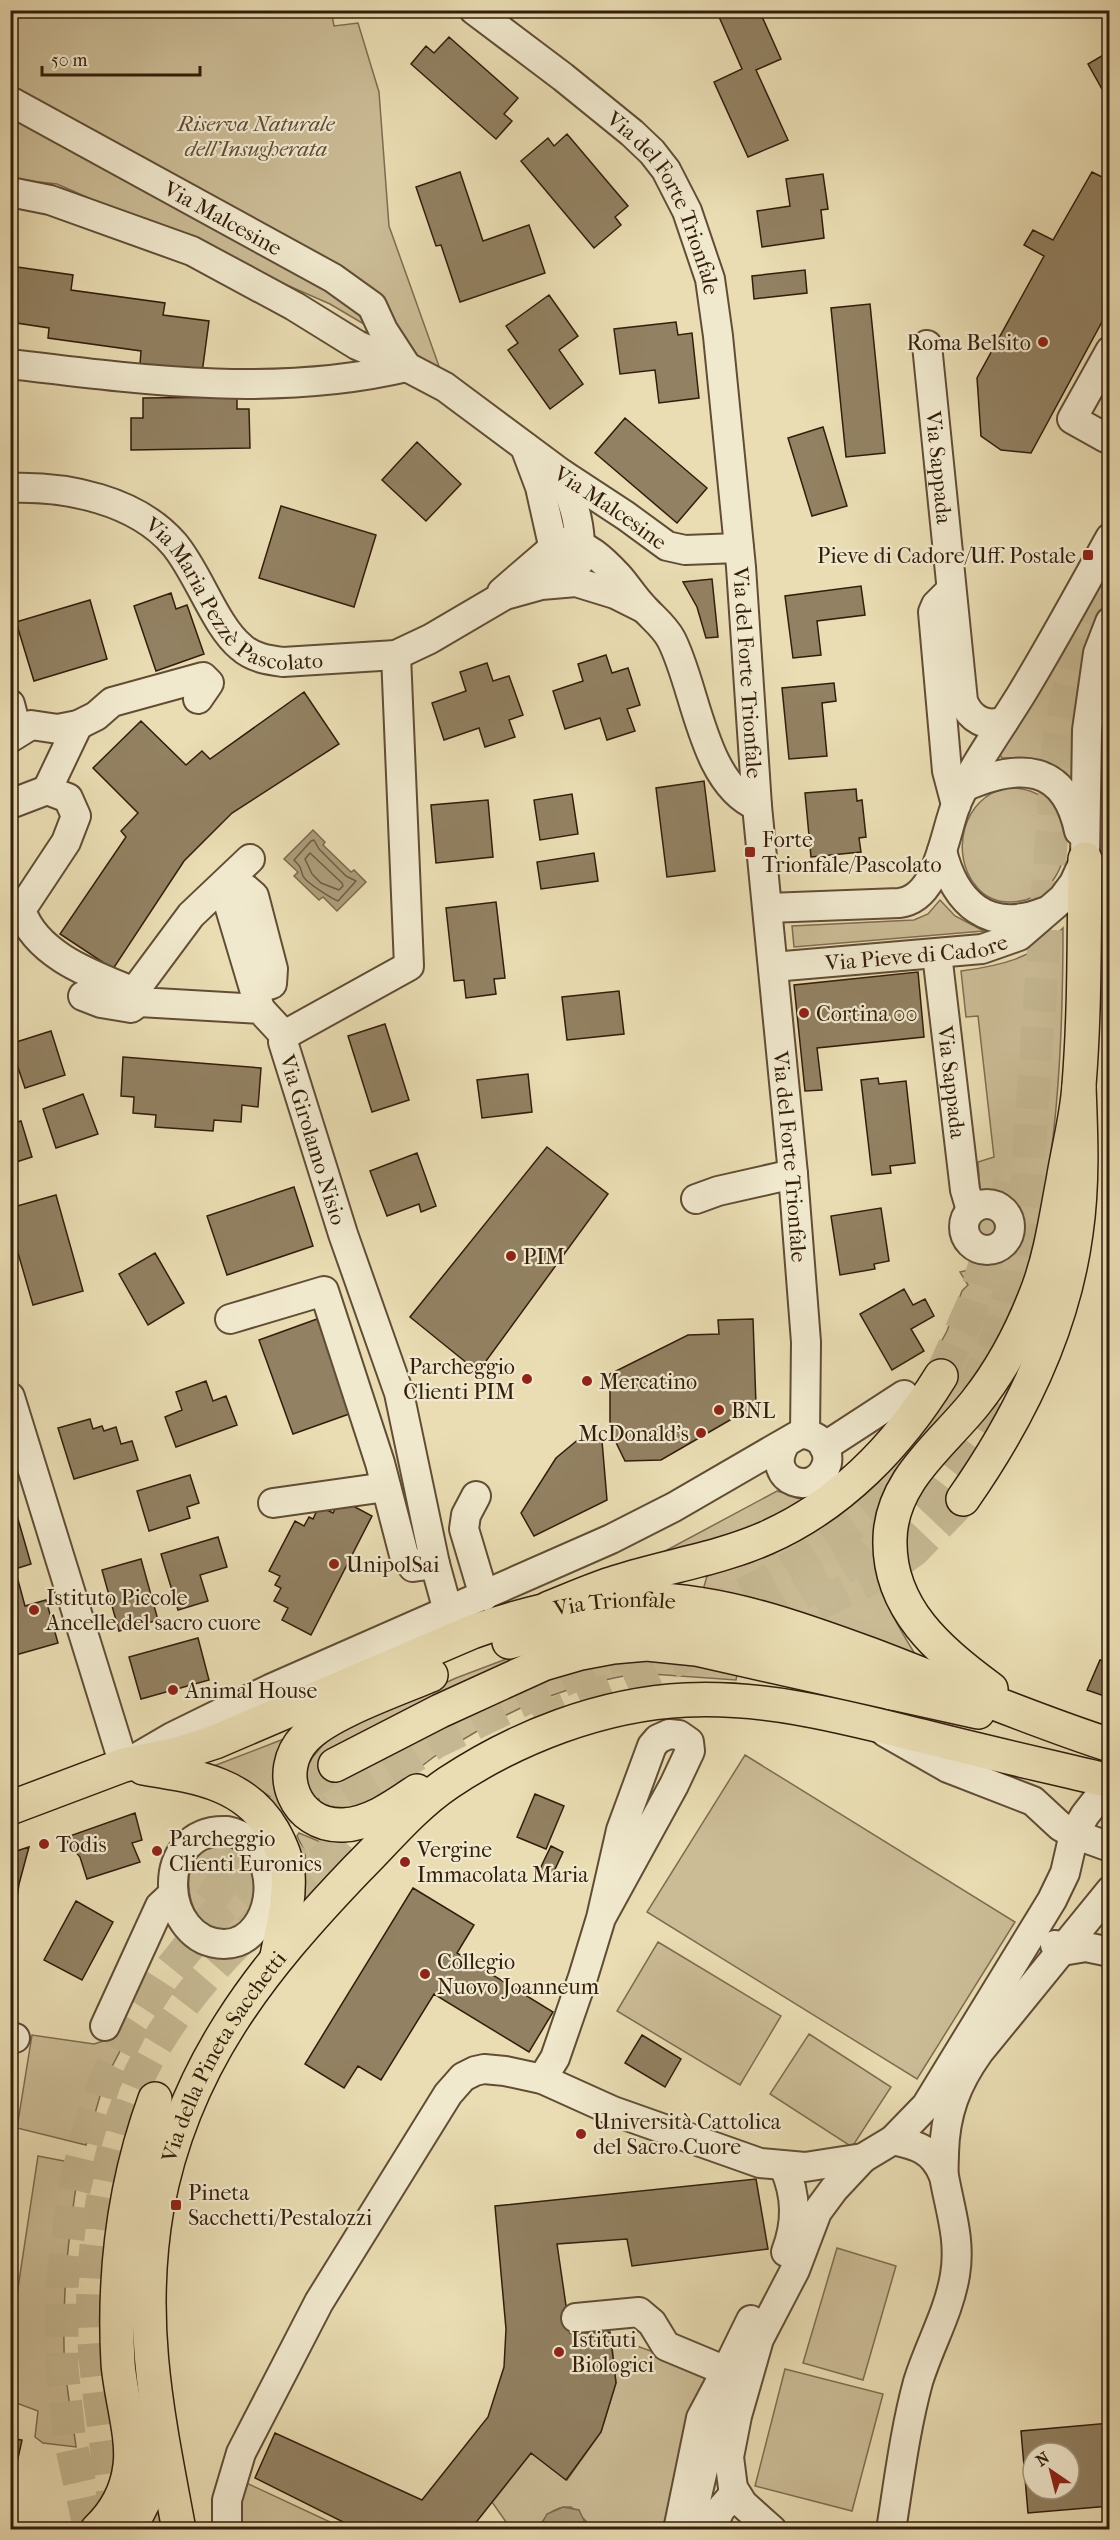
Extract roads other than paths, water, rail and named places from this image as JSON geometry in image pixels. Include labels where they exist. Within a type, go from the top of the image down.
[{"type":"main road","points":[[963,1499],[1002,1440],[1019,1409],[1046,1349],[1061,1304],[1076,1234],[1080,1202],[1079,1087],[1085,859]]},
{"type":"main road","points":[[1039,1722],[957,1665],[927,1635],[909,1609],[896,1581],[891,1558],[890,1536],[898,1501],[909,1480],[928,1454],[986,1389],[1012,1346],[1038,1290],[1052,1246],[1079,1087]]},
{"type":"main road","points":[[549,1608],[618,1582],[730,1552],[768,1538],[803,1519],[845,1489],[874,1462],[914,1416],[941,1376]]},
{"type":"main road","name":"Via Trionfale","points":[[10,1808],[124,1765],[178,1754],[215,1742],[512,1617],[549,1608],[647,1599],[707,1606],[753,1615],[850,1647],[1039,1722],[1110,1745]]},
{"type":"main road","points":[[892,1693],[790,1650],[704,1628],[637,1622],[570,1628],[530,1636],[491,1649],[327,1721],[314,1730],[297,1748],[290,1765],[291,1787],[301,1807],[318,1820],[340,1825],[351,1824],[391,1809],[430,1782],[471,1761],[559,1728],[607,1713],[648,1704],[687,1700],[771,1704],[871,1722],[1110,1782]]},
{"type":"main road","points":[[334,1765],[440,1711],[543,1664],[581,1653],[647,1644],[688,1647],[946,1707],[1039,1722]]},
{"type":"main road","points":[[272,1963],[418,1807],[445,1785],[515,1745]]},
{"type":"main road","name":"Via della Pineta Sacchetti","points":[[124,1765],[209,1780],[235,1791],[253,1824],[275,1835],[287,1865],[288,1889],[272,1963],[237,2012],[202,2072],[182,2115],[168,2160],[158,2203],[148,2274],[148,2338],[158,2418]]},
{"type":"main road","points":[[97,2529],[117,2505],[126,2487],[131,2464],[118,2360],[117,2283],[127,2197],[143,2133],[155,2099]]},
{"type":"main road","points":[[129,2529],[145,2502],[151,2485],[158,2418]]},
{"type":"main road","points":[[158,2418],[179,2529]]},
{"type":"street","name":"Via del Forte Trionfale","points":[[474,10],[563,77],[632,133],[666,170],[699,241],[710,279],[718,336],[739,548],[757,806],[794,1174],[806,1342],[805,1441]]},
{"type":"street","name":"Via Malcesine","points":[[10,101],[333,278],[372,306],[383,330],[407,367]]},
{"type":"street","name":"Via Malcesine","points":[[10,192],[50,200],[192,251],[294,306],[357,345],[445,387],[562,474],[672,548],[685,550],[739,548]]},
{"type":"street","name":"Via Sappada","points":[[927,345],[965,706],[970,714],[981,722],[991,724],[1004,721]]},
{"type":"street","points":[[1110,351],[1071,419],[1106,438],[1110,432]]},
{"type":"street","points":[[10,364],[130,379],[242,385],[345,379],[407,367]]},
{"type":"street","points":[[525,447],[540,487],[553,548],[569,582]]},
{"type":"street","points":[[562,474],[576,511],[581,540]]},
{"type":"street","name":"Via Maria Pezzè Pascolato","points":[[10,488],[30,487],[87,496],[112,504],[146,520],[176,546],[233,640],[239,647],[258,658],[283,662],[396,655],[438,635],[489,604],[519,590],[569,582],[615,594],[644,608]]},
{"type":"street","points":[[569,582],[581,540],[591,522],[602,517],[626,516]]},
{"type":"street","points":[[768,908],[909,901],[924,889],[942,851],[960,796],[1048,650],[1110,538]]},
{"type":"street","points":[[553,548],[566,542],[581,540]]},
{"type":"street","name":"Via Maria Pezzè Pascolato","points":[[581,540],[613,571],[667,632],[675,647],[701,723],[724,778],[740,796],[757,806]]},
{"type":"street","name":"Via Maria Pezzè Pascolato","points":[[489,604],[553,548]]},
{"type":"street","points":[[951,590],[936,605],[933,612],[947,771],[960,796]]},
{"type":"street","name":"Via Pieve di Cadore","points":[[773,967],[937,954],[996,946],[1030,928],[1068,893],[1085,859],[1087,730],[1099,699],[1098,653],[1110,622]]},
{"type":"street","name":"Via Girolamo Nisio","points":[[396,655],[409,966],[285,1036],[283,1045],[339,1222],[399,1393],[435,1564],[448,1611]]},
{"type":"street","points":[[12,724],[58,729],[78,725],[96,716],[112,702],[203,677],[209,683],[198,699]]},
{"type":"street","points":[[47,790],[78,725]]},
{"type":"street","points":[[960,796],[988,777],[1021,771],[1039,774],[1055,784],[1072,805],[1085,859]]},
{"type":"street","points":[[10,799],[13,803],[47,790],[68,798],[76,816],[66,842],[21,910],[24,918],[43,943],[55,954],[138,998],[257,999],[285,1036]]},
{"type":"street","name":"Via Pieve di Cadore","points":[[942,851],[948,873],[956,889],[977,910],[1003,919],[1028,918],[1049,910]]},
{"type":"street","points":[[83,996],[101,1003],[131,1008],[138,998],[139,985],[191,915],[250,859]]},
{"type":"street","name":"Via Sappada","points":[[937,954],[965,1190],[971,1210]]},
{"type":"street","points":[[696,1199],[718,1191],[794,1174]]},
{"type":"street","points":[[230,1319],[324,1291],[386,1487],[406,1559],[415,1567],[435,1564]]},
{"type":"street","name":"Via Trionfale","points":[[124,1765],[205,1720],[484,1596],[650,1519],[805,1441],[904,1395]]},
{"type":"street","points":[[10,1397],[124,1765]]},
{"type":"street","points":[[273,1503],[386,1487]]},
{"type":"street","points":[[476,1496],[466,1515],[464,1529],[484,1596]]},
{"type":"street","points":[[871,1722],[940,1764],[1033,1801],[1060,1826],[1074,1834],[1110,1847]]},
{"type":"street","points":[[542,2079],[555,2058],[601,1918],[614,1854],[624,1821],[652,1746],[664,1735],[682,1736],[689,1742],[690,1751],[671,1791],[601,1918]]},
{"type":"street","points":[[678,2529],[701,2418],[748,2325],[803,2226],[863,2158],[893,2140],[926,2106],[1063,1880],[1074,1834],[1110,1782]]},
{"type":"street","points":[[105,2026],[160,1906],[173,1894],[172,1880],[182,1851],[196,1837],[253,1824]]},
{"type":"street","name":"Via della Pineta Sacchetti","points":[[173,1894],[192,1932],[212,1943],[228,1944],[244,1938],[256,1926],[264,1911],[268,1887],[265,1864],[258,1849],[253,1824]]},
{"type":"street","points":[[891,2529],[912,2405],[930,2347],[950,2298],[955,2274],[957,2252],[955,2224],[944,2174],[948,2115],[965,2071],[1062,1951],[1101,1913],[1063,1880]]},
{"type":"street","points":[[264,1911],[272,1963]]},
{"type":"street","points":[[1035,1929],[1062,1951],[1086,1947],[1110,1952]]},
{"type":"street","points":[[227,2529],[227,2500],[232,2480],[252,2432],[319,2302],[448,2094],[463,2078],[484,2069],[542,2079],[613,2111],[730,2155],[760,2163],[784,2167],[825,2165],[863,2158]]},
{"type":"street","points":[[893,2140],[914,2144],[925,2150],[935,2158],[944,2174]]},
{"type":"street","points":[[772,2529],[743,2504],[735,2493],[729,2473],[730,2449],[759,2339],[795,2270],[803,2226],[784,2167]]},
{"type":"street","points":[[302,2377],[337,2310]]},
{"type":"street","points":[[576,2318],[639,2312],[652,2323],[666,2346],[726,2371]]},
{"type":"street","points":[[689,2529],[726,2371]]},
{"type":"street","points":[[711,2529],[720,2510],[735,2493]]},
{"type":"water","points":[[313,830],[325,842],[323,845],[351,872],[354,870],[366,882],[337,911],[323,897],[319,900],[294,876],[298,872],[284,859]]},
{"type":"water","points":[[563,2507],[579,2510],[588,2529],[539,2529],[547,2514]]},
{"type":"tunnel","points":[[969,1393],[994,1344],[1003,1318],[1015,1263],[1027,1181],[1058,745],[1077,656],[1110,565]]},
{"type":"tunnel","points":[[1095,744],[1110,684]]},
{"type":"tunnel","points":[[941,1376],[972,1306],[1010,1183]]},
{"type":"tunnel","points":[[536,1722],[738,1633],[851,1563],[900,1522],[934,1486],[977,1431],[1009,1374]]},
{"type":"tunnel","points":[[700,1616],[758,1587],[814,1553],[866,1514],[912,1468]]},
{"type":"tunnel","points":[[816,1605],[886,1571],[914,1550],[963,1499]]},
{"type":"tunnel","points":[[90,2530],[69,2435],[62,2368],[62,2285],[74,2190],[87,2137],[105,2081],[134,2023],[164,1977],[212,1918],[294,1842],[339,1805],[436,1742],[626,1650]]},
{"type":"tunnel","points":[[209,1902],[265,1827],[296,1795],[335,1765]]},
{"type":"tunnel","points":[[116,2522],[94,2346],[93,2287],[100,2213],[116,2139],[132,2092],[159,2039],[176,2014],[215,1967],[302,1879],[381,1814]]},
{"type":"place","name":"Roma Belsito","points":[[1043,342]]},
{"type":"place","name":"Pieve di Cadore/Uff. Postale","points":[[1088,555]]},
{"type":"place","name":"Forte Trionfale/Pascolato","points":[[750,852]]},
{"type":"place","name":"Cortina 00","points":[[804,1013]]},
{"type":"place","name":"PIM","points":[[511,1256]]},
{"type":"place","name":"Parcheggio Clienti PIM","points":[[527,1379]]},
{"type":"place","name":"Mercatino","points":[[587,1381]]},
{"type":"place","name":"BNL","points":[[719,1410]]},
{"type":"place","name":"McDonald's","points":[[701,1433]]},
{"type":"place","name":"UnipolSai","points":[[334,1564]]},
{"type":"place","name":"Istituto Piccole Ancelle del sacro cuore","points":[[34,1610]]},
{"type":"place","name":"Animal House","points":[[173,1690]]},
{"type":"place","name":"Todis","points":[[44,1844]]},
{"type":"place","name":"Parcheggio Clienti Euronics","points":[[157,1851]]},
{"type":"place","name":"Vergine Immacolata Maria","points":[[405,1862]]},
{"type":"place","name":"Collegio Nuovo Joanneum","points":[[425,1974]]},
{"type":"place","name":"Università Cattolica del Sacro Cuore","points":[[581,2134]]},
{"type":"place","name":"Pineta Sacchetti/Pestalozzi","points":[[176,2205]]},
{"type":"place","name":"Istituti Biologici","points":[[559,2352]]},
{"type":"park label","name":"Riserva Naturale dell'Insugherata","points":[[256,136]]}]
